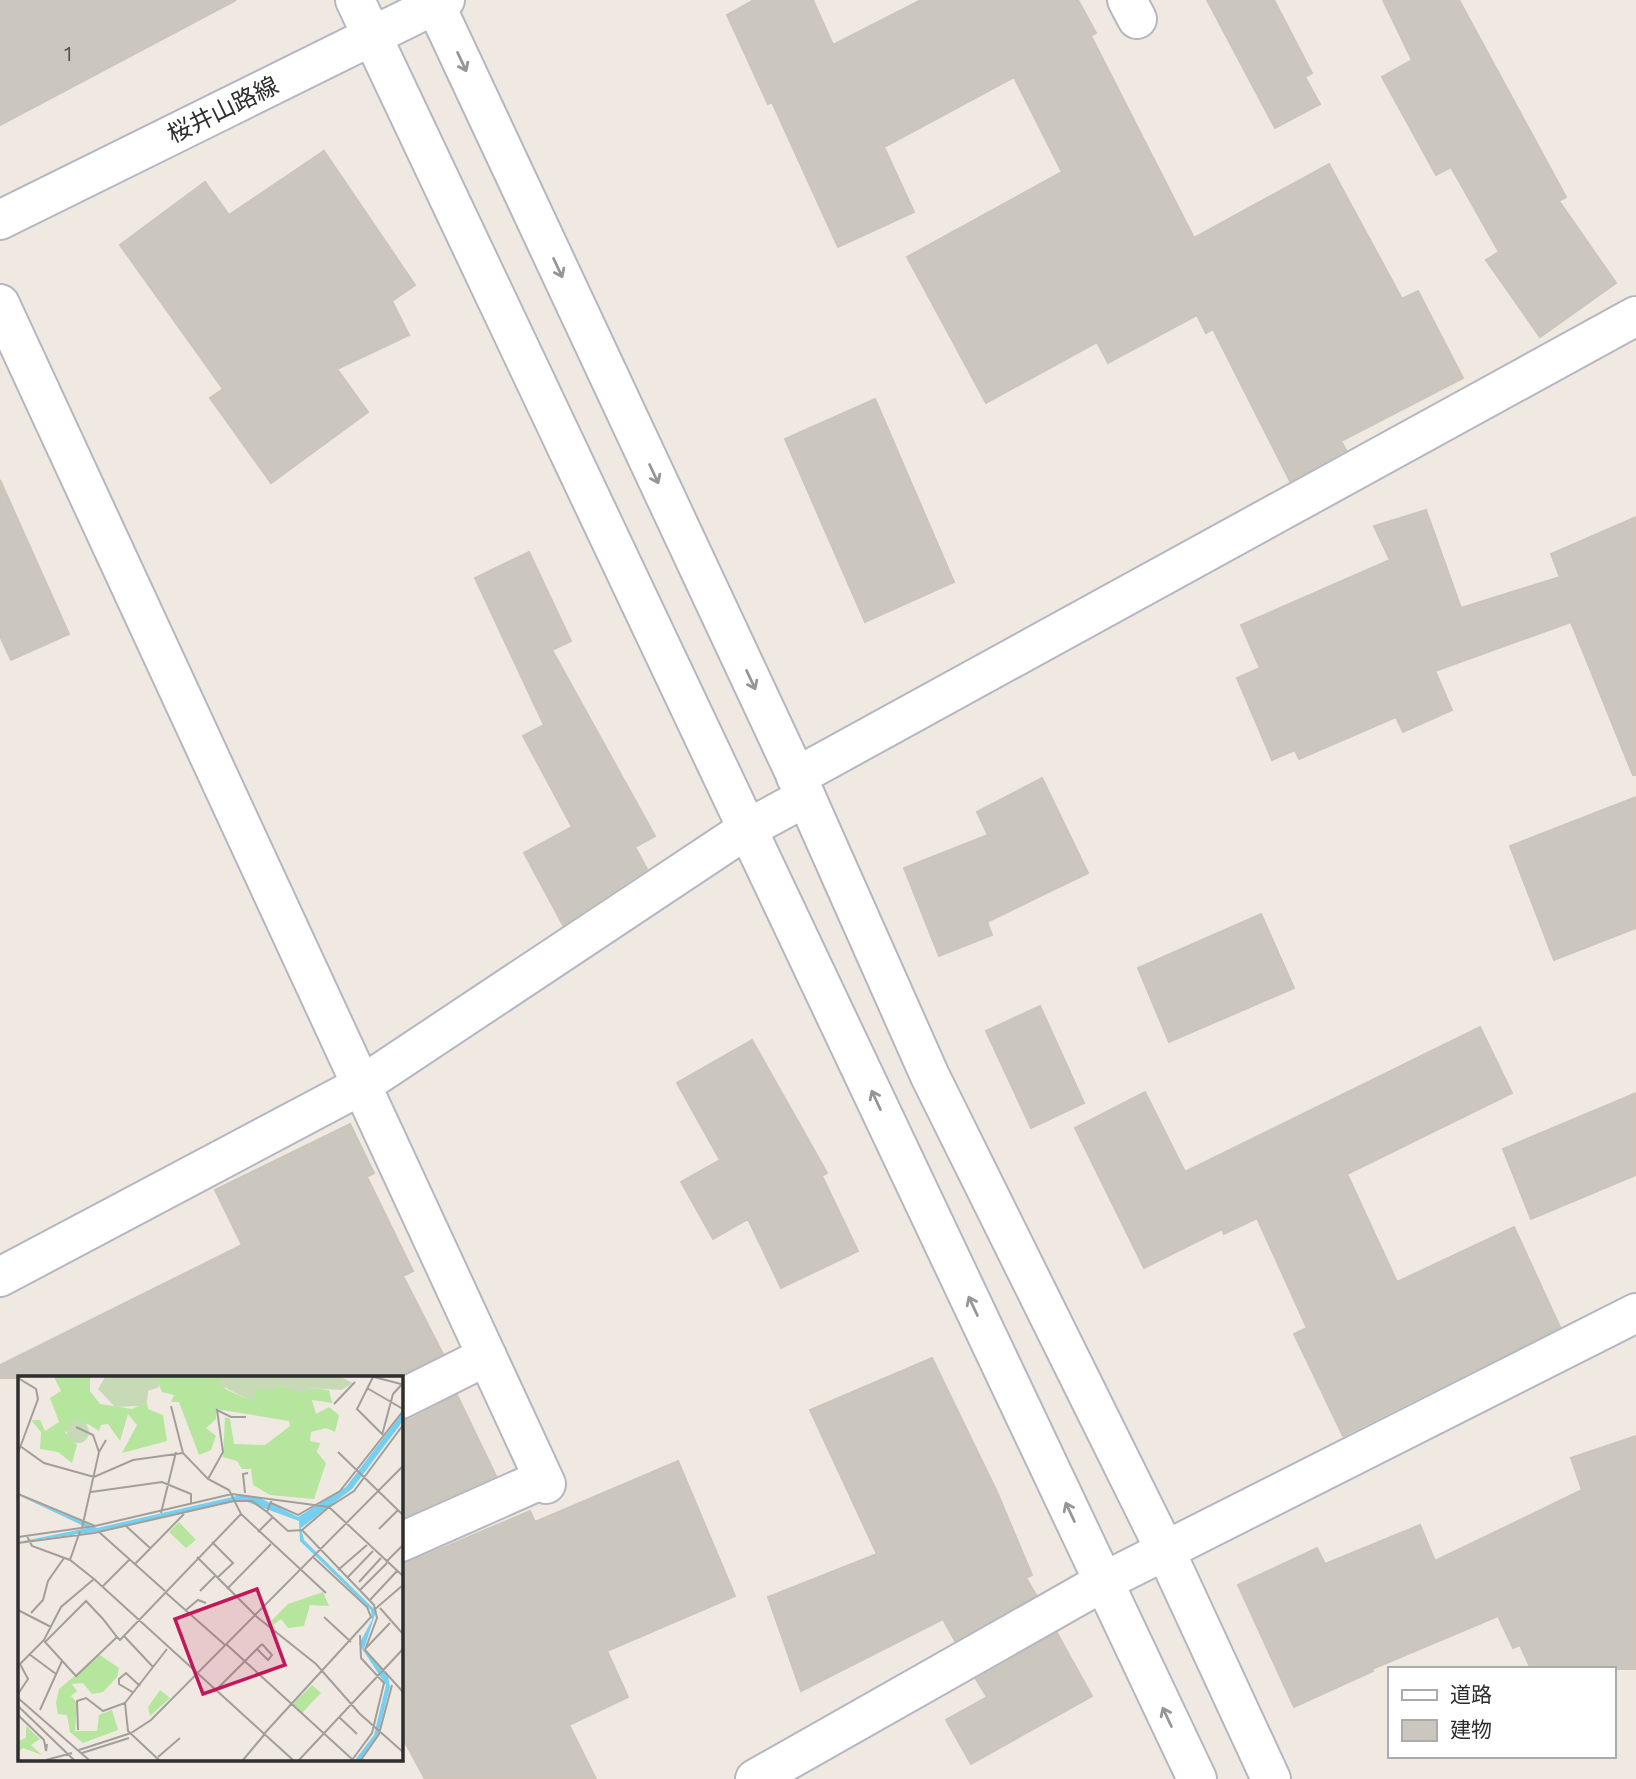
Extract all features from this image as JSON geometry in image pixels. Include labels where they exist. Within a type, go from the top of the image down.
[{"type":"street","points":[[355,0],[1197,1779]]},
{"type":"street","points":[[438,2],[801,787],[930,1076],[1165,1550],[1270,1779]]},
{"type":"street","name":"桜井山路線","points":[[0,220],[438,2]]},
{"type":"street","points":[[0,304],[545,1481],[402,1542]]},
{"type":"street","points":[[0,1277],[362,1084],[747,829],[801,787],[1636,316]]},
{"type":"street","points":[[755,1779],[1103,1582],[1636,1313]]},
{"type":"street","points":[[402,1398],[487,1356]]},
{"type":"building","points":[[0,0],[236,0],[0,125]]},
{"type":"building","points":[[754,0],[813,0],[833,45],[921,0],[1078,0],[1096,33],[1091,36],[1194,238],[1329,164],[1402,299],[1418,291],[1463,378],[1341,441],[1346,450],[1290,481],[1213,329],[1206,333],[1197,315],[1108,363],[1097,342],[986,403],[907,257],[1062,172],[1014,77],[884,147],[914,212],[838,247],[772,102],[768,104],[727,15]]},
{"type":"building","points":[[1207,0],[1274,0],[1312,73],[1305,77],[1320,104],[1275,128]]},
{"type":"building","points":[[1383,0],[1459,0],[1566,197],[1559,201],[1616,283],[1540,337],[1486,260],[1499,252],[1451,167],[1436,175],[1382,77],[1412,60]]},
{"type":"building","points":[[324,151],[415,285],[392,301],[409,335],[337,369],[368,412],[271,483],[210,398],[223,389],[120,245],[205,182],[229,215]]},
{"type":"building","points":[[875,399],[954,582],[865,622],[785,439]]},
{"type":"building","points":[[0,480],[69,634],[11,660],[0,636]]},
{"type":"building","points":[[1426,510],[1461,608],[1560,577],[1551,554],[1636,517],[1636,775],[1633,775],[1571,622],[1435,671],[1452,710],[1403,732],[1396,717],[1299,759],[1295,750],[1272,760],[1237,678],[1260,668],[1241,625],[1390,560],[1374,526]]},
{"type":"building","points":[[529,552],[571,641],[552,650],[655,836],[635,847],[647,869],[563,925],[524,853],[572,827],[523,736],[544,725],[475,578]]},
{"type":"building","points":[[1042,778],[1088,873],[987,922],[992,935],[939,956],[904,868],[988,835],[977,812]]},
{"type":"building","points":[[1636,797],[1636,928],[1554,960],[1510,846]]},
{"type":"building","points":[[1261,914],[1294,988],[1169,1042],[1138,968]]},
{"type":"building","points":[[1040,1006],[1084,1103],[1031,1128],[986,1031]]},
{"type":"building","points":[[1480,1027],[1512,1093],[1347,1174],[1397,1282],[1514,1227],[1560,1327],[1343,1436],[1294,1334],[1307,1328],[1257,1218],[1224,1234],[1222,1229],[1144,1268],[1075,1128],[1145,1092],[1185,1172]]},
{"type":"building","points":[[752,1040],[827,1173],[822,1176],[858,1251],[781,1288],[748,1219],[713,1239],[681,1182],[720,1160],[677,1083]]},
{"type":"building","points":[[1636,1093],[1636,1175],[1531,1219],[1503,1149]]},
{"type":"building","points":[[350,1124],[374,1173],[367,1177],[413,1271],[403,1276],[443,1354],[398,1376],[0,1378],[0,1365],[242,1245],[215,1190]]},
{"type":"building","points":[[932,1358],[997,1492],[1032,1575],[1026,1578],[1036,1595],[955,1641],[943,1619],[801,1691],[768,1597],[877,1554],[810,1410]]},
{"type":"building","points":[[457,1395],[496,1476],[402,1518],[402,1421],[411,1419]]},
{"type":"building","points":[[1636,1436],[1636,1669],[1530,1667],[1520,1645],[1513,1648],[1498,1616],[1372,1669],[1373,1671],[1294,1707],[1238,1585],[1317,1548],[1325,1564],[1420,1525],[1435,1561],[1582,1490],[1571,1458]]},
{"type":"building","points":[[678,1461],[735,1596],[607,1651],[628,1697],[569,1725],[596,1779],[425,1779],[402,1737],[402,1564],[530,1511],[535,1522]]},
{"type":"building","points":[[1057,1633],[1092,1696],[971,1764],[946,1720],[987,1697],[976,1679]]}]
